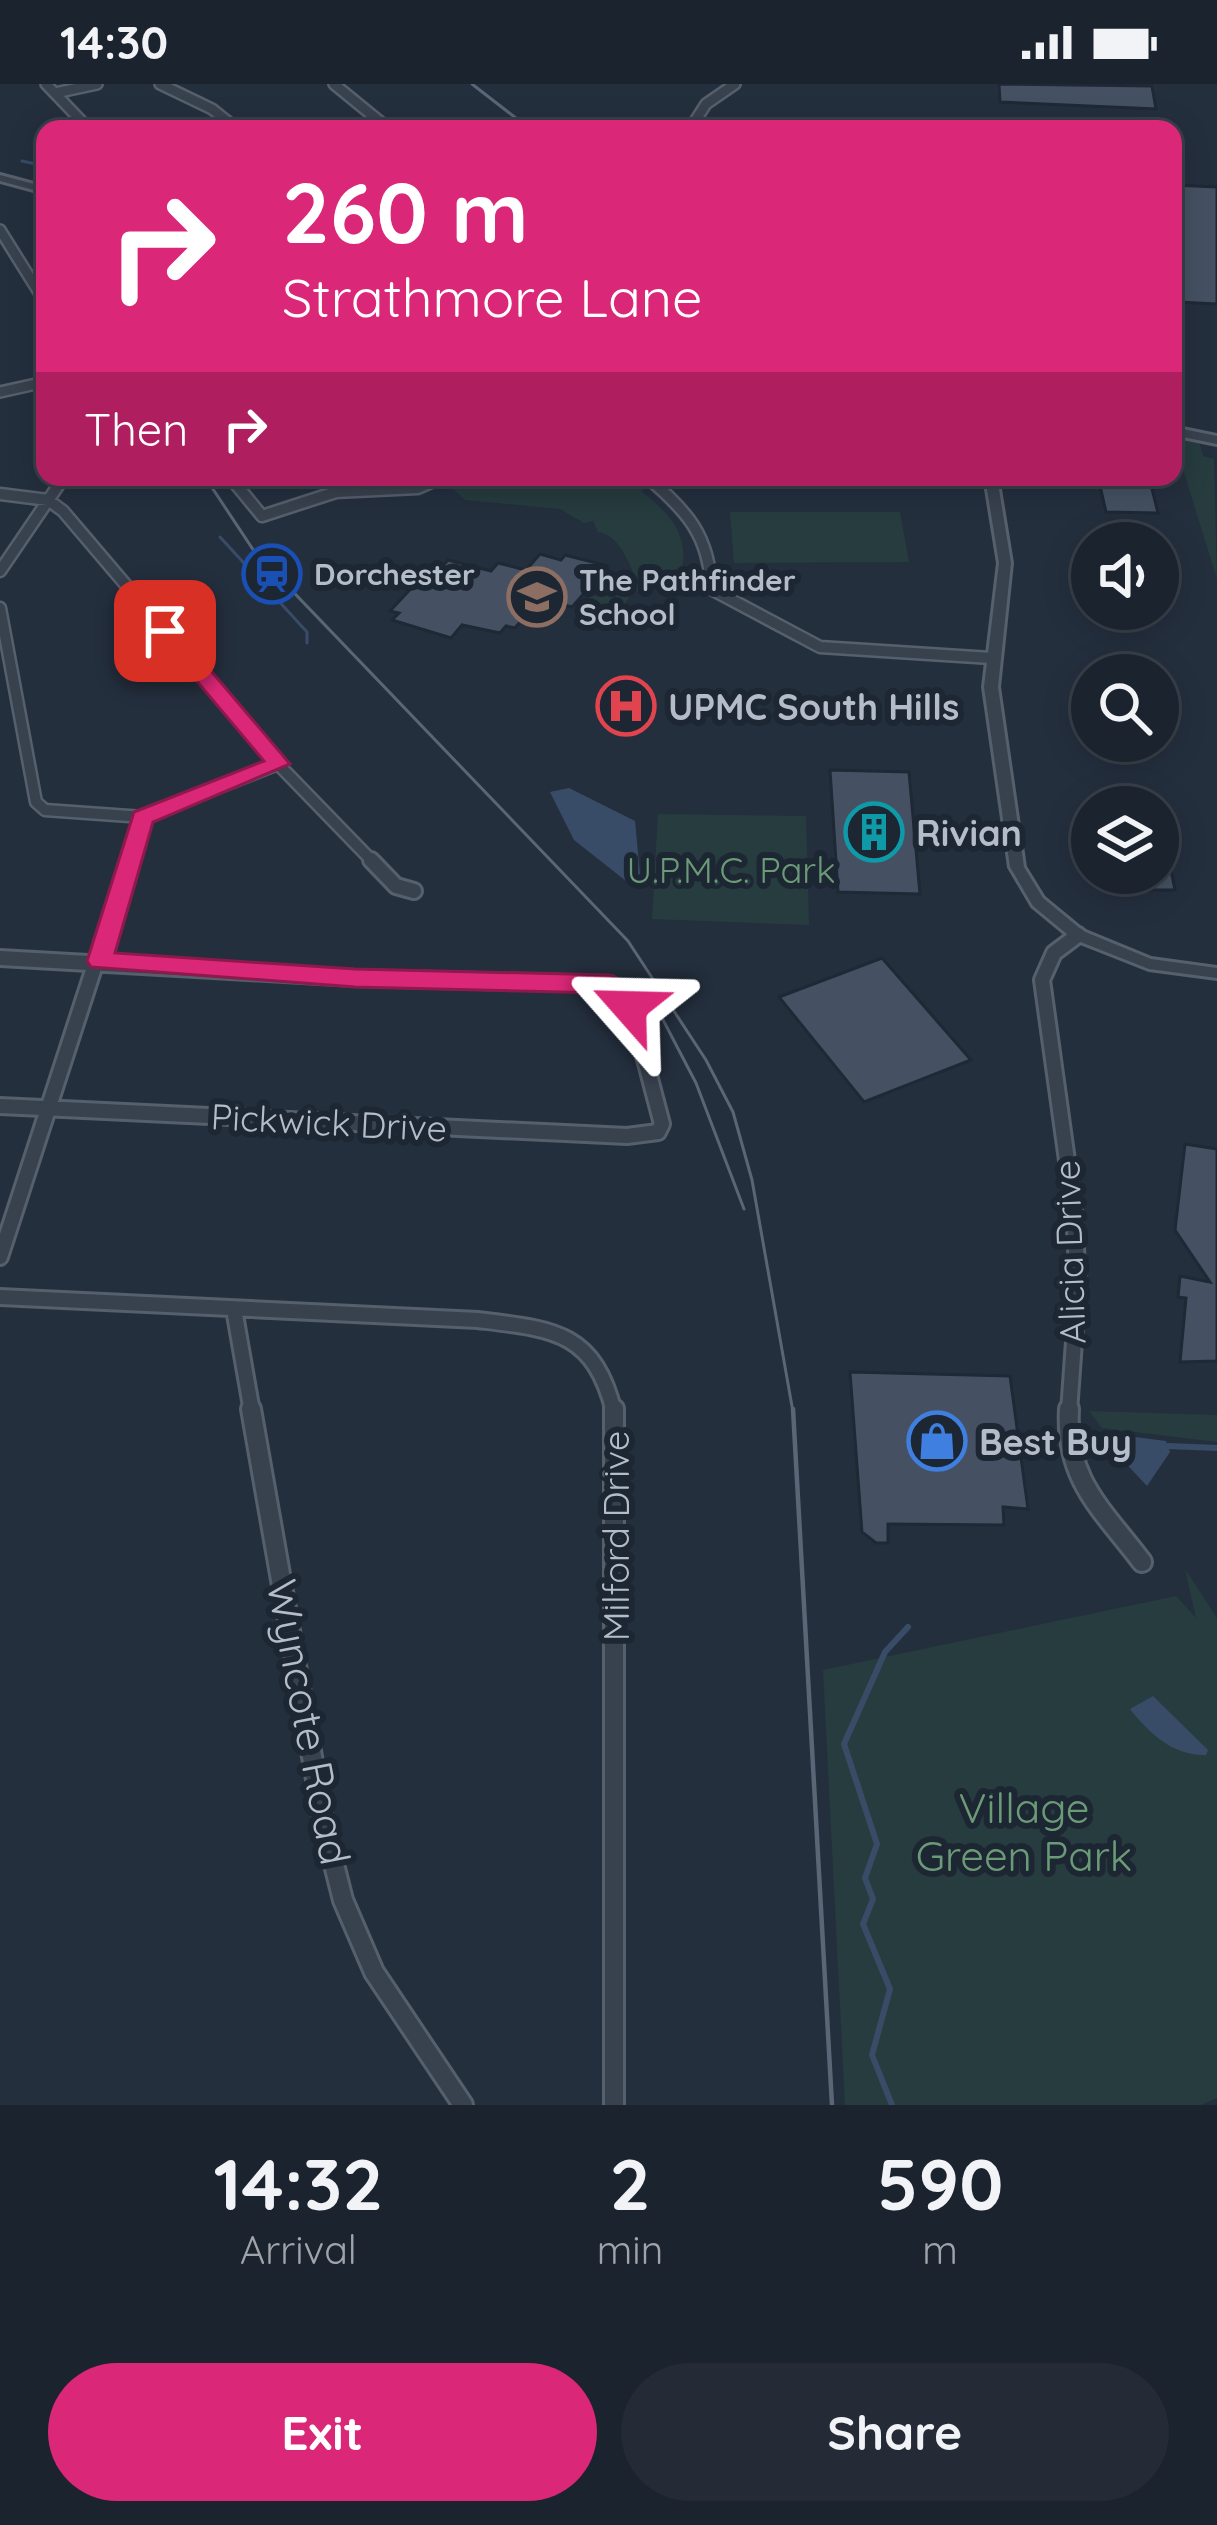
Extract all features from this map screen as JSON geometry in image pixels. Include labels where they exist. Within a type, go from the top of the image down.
[{"type":"street","points":[[46,84],[80,120]]},
{"type":"street","points":[[55,93],[98,84]]},
{"type":"street","points":[[160,84],[226,120]]},
{"type":"street","points":[[334,84],[378,120]]},
{"type":"street","points":[[696,120],[706,104],[735,84]]},
{"type":"street","points":[[0,169],[36,183]]},
{"type":"street","points":[[0,178],[36,188]]},
{"type":"street","points":[[0,230],[36,288]]},
{"type":"street","points":[[0,392],[36,384]]},
{"type":"street","points":[[1182,423],[1217,430]]},
{"type":"street","points":[[1182,432],[1217,440]]},
{"type":"street","points":[[0,571],[58,486]]},
{"type":"street","points":[[237,486],[262,516],[336,492],[423,486]]},
{"type":"street","points":[[658,486],[695,518],[709,557],[711,589],[737,598],[817,646],[850,653],[919,651],[991,658]]},
{"type":"street","points":[[992,486],[1005,563],[991,658],[1005,807],[1017,867],[1038,902],[1078,935],[1149,964],[1217,974]]},
{"type":"street","points":[[0,494],[48,500],[78,528],[278,764],[396,886],[414,891]]},
{"type":"street","points":[[0,608],[36,802],[45,810],[143,817],[278,764]]},
{"type":"street","points":[[0,1257],[100,961],[143,817]]},
{"type":"street","name":"Alicia Drive","points":[[1078,935],[1054,953],[1042,980],[1074,1211],[1078,1286],[1067,1445],[1081,1482],[1142,1562]]},
{"type":"street","points":[[0,958],[100,961]]},
{"type":"street","name":"Pickwick Drive","points":[[0,1106],[627,1136],[658,1132],[662,1124],[629,1007],[610,984],[355,978],[100,961]]},
{"type":"street","name":"Milford Drive","points":[[0,1297],[478,1320],[541,1329],[574,1343],[600,1364],[615,1415],[614,2105]]},
{"type":"street","name":"Wyncote Road","points":[[234,1309],[324,1826],[341,1894],[351,1925],[388,1993],[463,2105]]},
{"type":"green space","points":[[1182,439],[1199,442],[1203,456],[1214,459],[1217,579],[1182,466]]},
{"type":"green space","points":[[450,486],[643,486],[642,492],[681,538],[680,575],[632,593],[608,628],[588,620],[590,597],[622,589],[635,577],[617,543],[598,532],[593,521],[584,523],[560,509],[465,500]]},
{"type":"green space","points":[[730,512],[900,512],[909,562],[734,563]]},
{"type":"green space","name":"U.P.M.C. Park","points":[[658,814],[806,816],[809,925],[652,919]]},
{"type":"green space","points":[[1089,1411],[1217,1415],[1217,1442],[1102,1428]]},
{"type":"green space","name":"Village Green Park","points":[[1185,1569],[1217,1618],[1217,2098],[1201,2105],[845,2105],[823,1670],[1176,1596],[1196,1618]]},
{"type":"water","points":[[569,788],[635,821],[640,874],[626,881],[574,840],[550,792]]},
{"type":"water","points":[[1127,1436],[1166,1441],[1170,1452],[1147,1486],[1117,1454],[1116,1440]]},
{"type":"water","points":[[1153,1696],[1208,1750],[1206,1755],[1183,1752],[1163,1741],[1130,1709]]},
{"type":"building","points":[[999,84],[1152,86],[1156,109],[1000,102]]},
{"type":"building","points":[[1182,185],[1217,187],[1217,304],[1182,302]]},
{"type":"building","points":[[1100,486],[1151,486],[1158,513],[1106,512]]},
{"type":"building","name":"The Pathfinder School","points":[[540,554],[608,566],[572,607],[548,601],[529,623],[506,626],[500,633],[462,625],[451,638],[392,620],[399,613],[390,611],[430,568],[439,570],[448,560],[491,571],[498,563],[526,570]]},
{"type":"building","name":"Rivian","points":[[830,770],[909,772],[920,894],[838,892]]},
{"type":"building","points":[[882,958],[971,1060],[864,1102],[779,997]]},
{"type":"building","points":[[1185,1144],[1217,1149],[1217,1361],[1180,1362],[1186,1298],[1178,1297],[1180,1276],[1210,1282],[1175,1230]]},
{"type":"building","name":"Best Buy","points":[[850,1372],[1010,1376],[1028,1509],[1003,1507],[1004,1525],[888,1524],[888,1543],[876,1543],[862,1532]]},
{"type":"waterway","points":[[22,161],[36,164]]},
{"type":"waterway","points":[[220,537],[307,632],[307,643]]},
{"type":"waterway","points":[[1168,1446],[1217,1448]]},
{"type":"waterway","points":[[892,2105],[872,2055],[890,1989],[863,1924],[873,1899],[865,1878],[877,1844],[844,1744],[885,1652],[908,1627]]},
{"type":"tram line","points":[[472,84],[518,120]]},
{"type":"tram line","points":[[211,486],[254,551],[628,941],[706,1060],[733,1112],[752,1180],[793,1412]]},
{"type":"tram line","points":[[661,1016],[696,1083],[744,1209]]},
{"type":"tram line","points":[[793,1409],[832,2105]]},
{"type":"place","name":"Dorchester","points":[[272,574]]},
{"type":"place","name":"The Pathfinder School","points":[[537,597]]},
{"type":"place","name":"UPMC South Hills","points":[[626,706]]},
{"type":"place","name":"Rivian","points":[[874,832]]},
{"type":"place","name":"Best Buy","points":[[937,1441]]},
{"type":"route","points":[[165,631],[278,764],[143,817],[100,961],[355,978],[610,984],[629,1007]]}]
